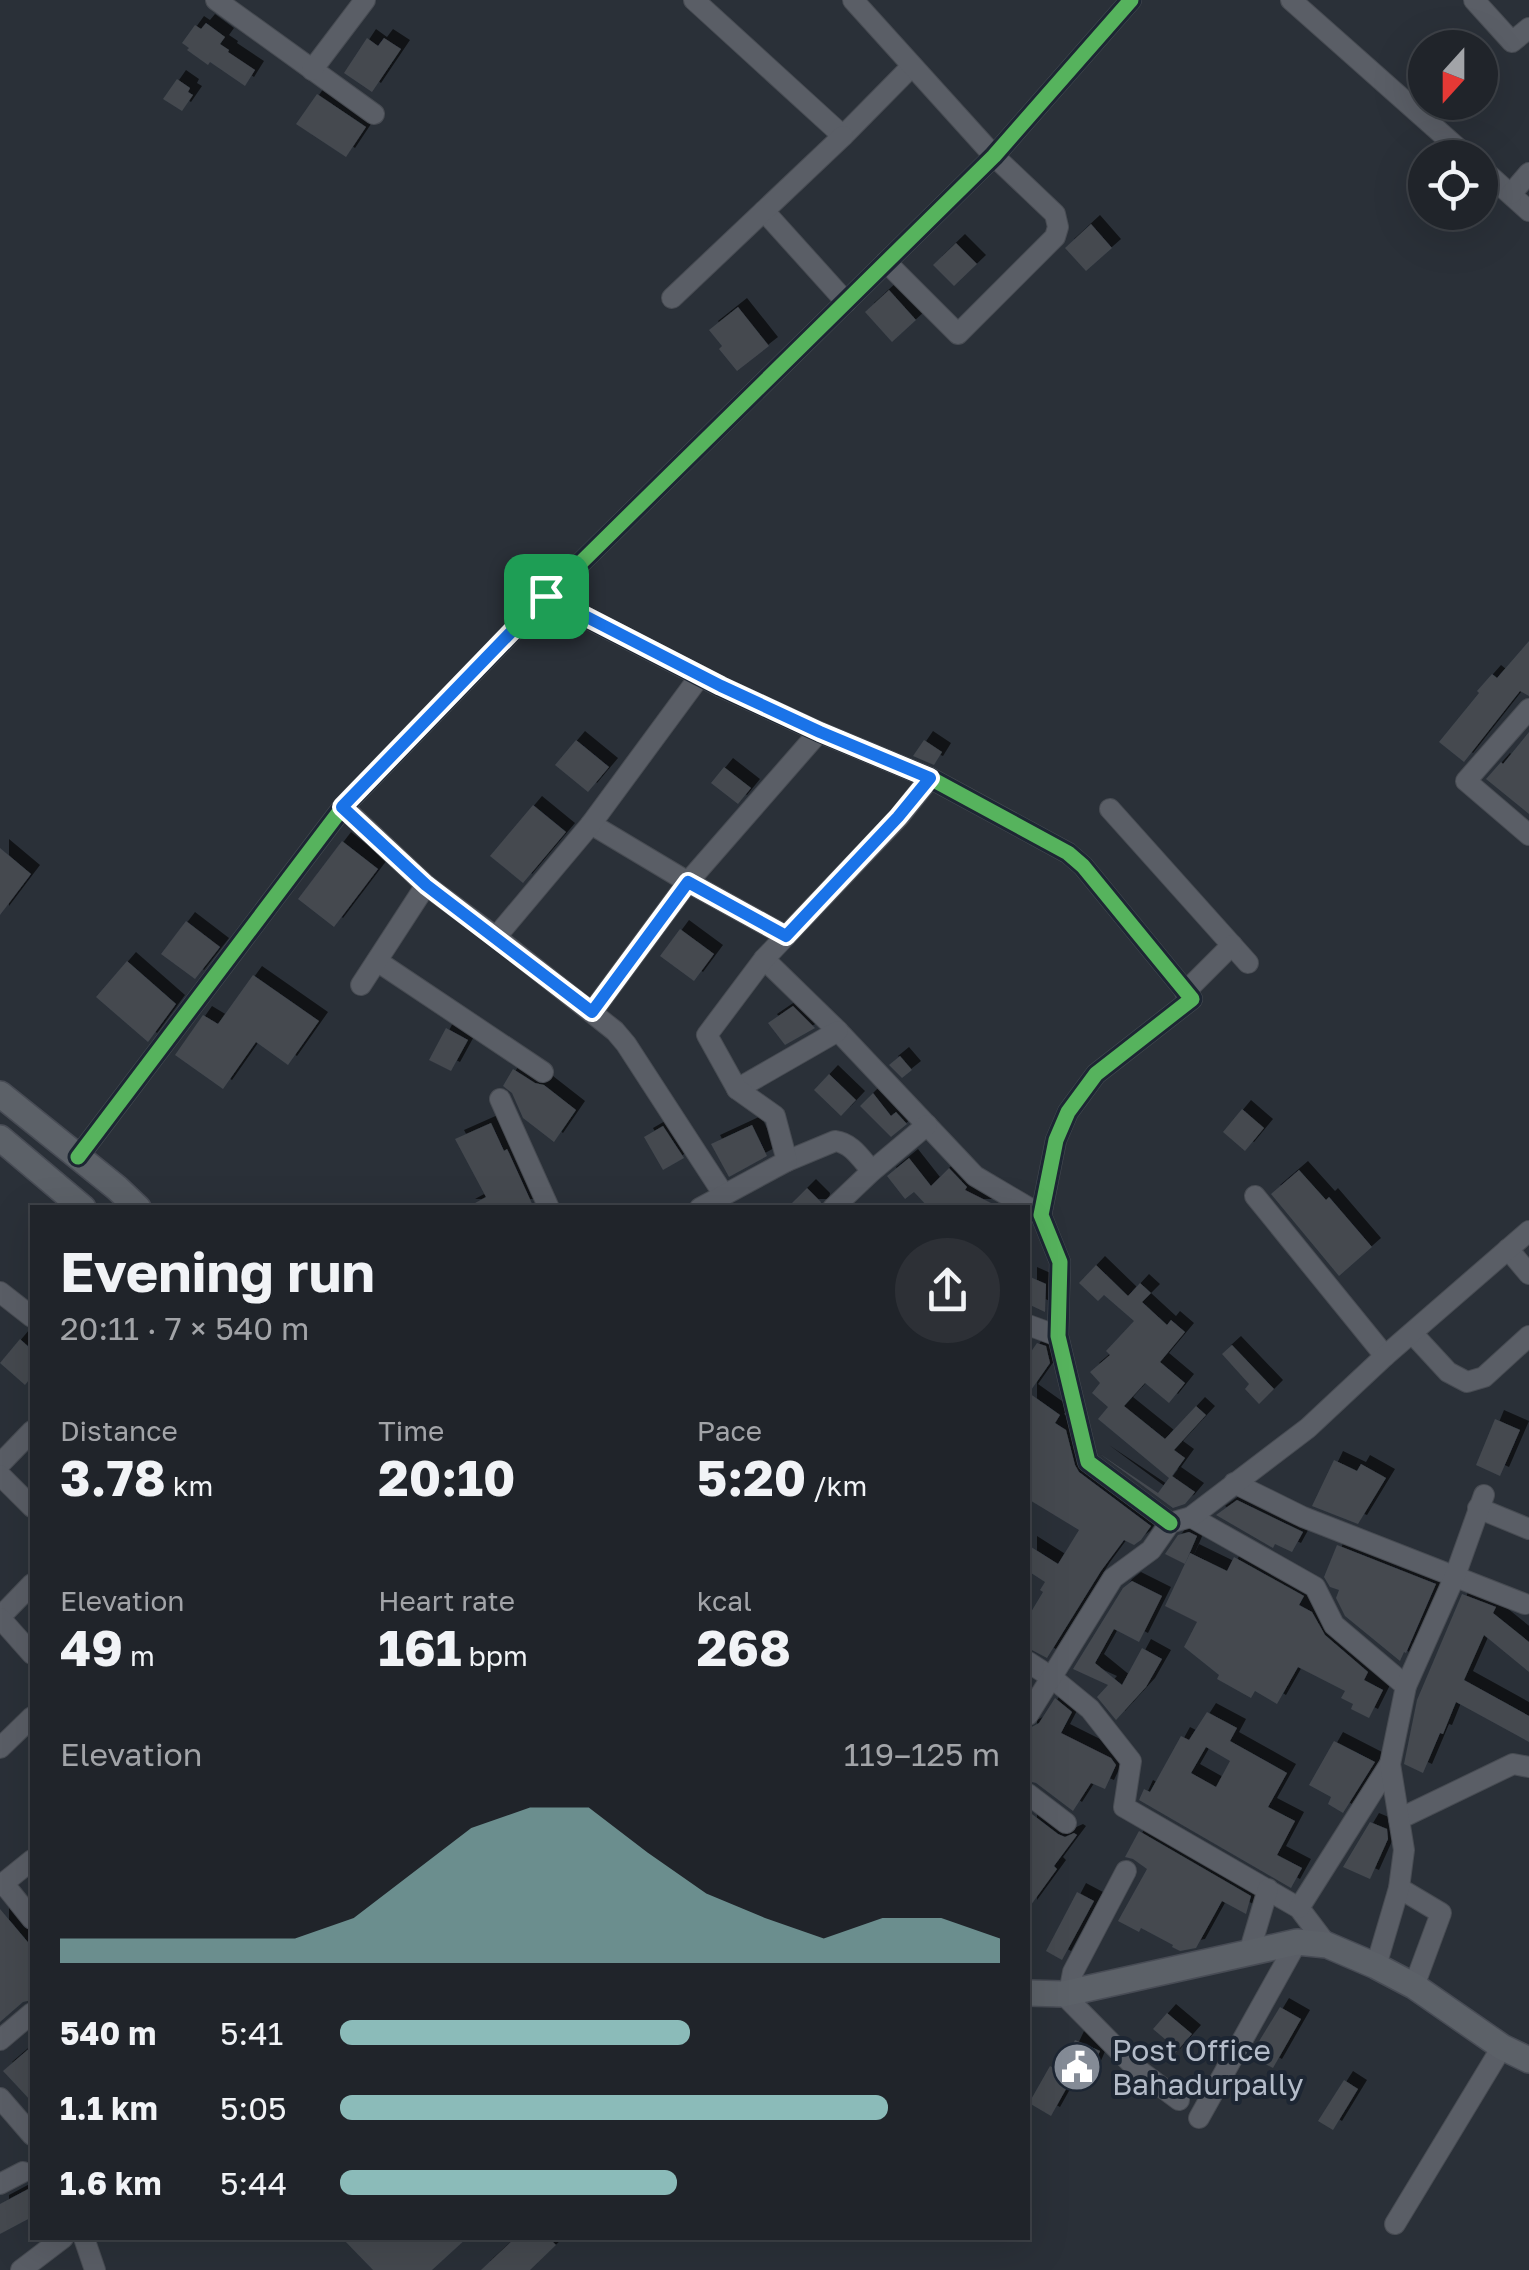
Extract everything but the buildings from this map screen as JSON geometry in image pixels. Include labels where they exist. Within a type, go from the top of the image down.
[{"type":"main road","points":[[0,1094],[135,1205]]},
{"type":"main road","points":[[0,1138],[80,1205]]},
{"type":"main road","points":[[1030,1993],[1066,1994],[1297,1942],[1327,1944],[1414,1986],[1502,2047],[1529,2060]]},
{"type":"street","points":[[216,0],[374,114]]},
{"type":"street","points":[[312,70],[365,0]]},
{"type":"street","points":[[694,0],[843,136]]},
{"type":"street","points":[[854,0],[994,156],[1055,214],[1058,227],[1056,237],[958,334],[886,262]]},
{"type":"street","points":[[78,1157],[342,807],[546,596],[994,156],[1131,0]]},
{"type":"street","points":[[1292,0],[1450,140]]},
{"type":"street","points":[[1474,0],[1512,42],[1529,28]]},
{"type":"street","points":[[672,298],[912,66]]},
{"type":"street","points":[[1511,194],[1529,174]]},
{"type":"street","points":[[1498,183],[1529,211]]},
{"type":"street","points":[[764,210],[846,302]]},
{"type":"street","points":[[546,596],[700,676],[930,778],[1068,853],[1083,866],[1192,999],[1096,1074],[1068,1112],[1056,1140],[1041,1214],[1060,1262],[1058,1336],[1088,1462],[1180,1520],[1316,1587],[1334,1625],[1406,1686]]},
{"type":"street","points":[[496,937],[591,824],[700,676]]},
{"type":"street","points":[[1529,709],[1466,781],[1529,835]]},
{"type":"street","points":[[592,1012],[688,882],[820,732]]},
{"type":"street","points":[[787,1162],[774,1116],[737,1089],[707,1036],[764,959],[930,778]]},
{"type":"street","points":[[342,807],[426,885],[615,1031],[724,1195]]},
{"type":"street","points":[[1110,809],[1248,964]]},
{"type":"street","points":[[591,824],[786,936]]},
{"type":"street","points":[[361,985],[426,885]]},
{"type":"street","points":[[1185,992],[1232,945]]},
{"type":"street","points":[[764,959],[976,1176],[1026,1205]]},
{"type":"street","points":[[377,961],[544,1072]]},
{"type":"street","points":[[737,1089],[838,1031]]},
{"type":"street","points":[[500,1099],[548,1205]]},
{"type":"street","points":[[836,1205],[927,1125]]},
{"type":"street","points":[[706,1205],[835,1141],[849,1146],[872,1171]]},
{"type":"street","points":[[1255,1196],[1385,1356]]},
{"type":"street","points":[[1030,1208],[1041,1214]]},
{"type":"street","points":[[1030,1713],[1113,1578],[1151,1550],[1180,1520],[1308,1428],[1529,1231]]},
{"type":"street","points":[[1508,1249],[1529,1274]]},
{"type":"street","points":[[0,1292],[30,1315]]},
{"type":"street","points":[[1030,1326],[1058,1336]]},
{"type":"street","points":[[1412,1333],[1448,1372],[1467,1382],[1484,1377],[1529,1336]]},
{"type":"street","points":[[0,1432],[16,1448]]},
{"type":"street","points":[[0,1464],[30,1433]]},
{"type":"street","points":[[0,1475],[30,1505]]},
{"type":"street","points":[[1234,1482],[1303,1517],[1526,1604]]},
{"type":"street","points":[[1376,1966],[1399,1888],[1404,1850],[1390,1764],[1406,1686],[1454,1576],[1481,1501],[1529,1529]]},
{"type":"street","points":[[30,1586],[0,1618],[30,1652]]},
{"type":"street","points":[[1030,1663],[1090,1710],[1131,1760],[1124,1807],[1298,1908],[1327,1944]]},
{"type":"street","points":[[0,1748],[30,1719]]},
{"type":"street","points":[[1298,1908],[1390,1764]]},
{"type":"street","points":[[1399,1819],[1513,1764],[1529,1767]]},
{"type":"street","points":[[1030,1796],[1066,1823]]},
{"type":"street","points":[[30,1862],[1,1884],[30,1917]]},
{"type":"street","points":[[1126,1871],[1073,1972],[1066,1994],[1136,2068],[1178,2100]]},
{"type":"street","points":[[1399,1888],[1440,1913],[1414,1986]]},
{"type":"street","points":[[1249,1953],[1268,1889]]},
{"type":"street","points":[[1199,2118],[1297,1942]]},
{"type":"street","points":[[0,2040],[30,2014]]},
{"type":"street","points":[[1396,2224],[1502,2047]]},
{"type":"street","points":[[0,2098],[30,2133]]},
{"type":"street","points":[[0,2184],[23,2172]]},
{"type":"street","points":[[21,2270],[59,2240]]},
{"type":"street","points":[[85,2240],[95,2270]]},
{"type":"cycle path","points":[[78,1157],[343,807],[546,597],[994,156],[1131,0]]},
{"type":"cycle path","points":[[546,597],[721,687],[930,778],[1068,853],[1083,866],[1192,999],[1096,1074],[1068,1112],[1056,1140],[1041,1215],[1060,1262],[1058,1336],[1088,1462],[1170,1523]]},
{"type":"place","name":"Post Office Bahadurpally","points":[[1077,2067]]},
{"type":"route","points":[[546,596],[721,686],[930,778],[786,936],[688,882],[592,1012],[426,885],[342,807],[546,596]]}]
